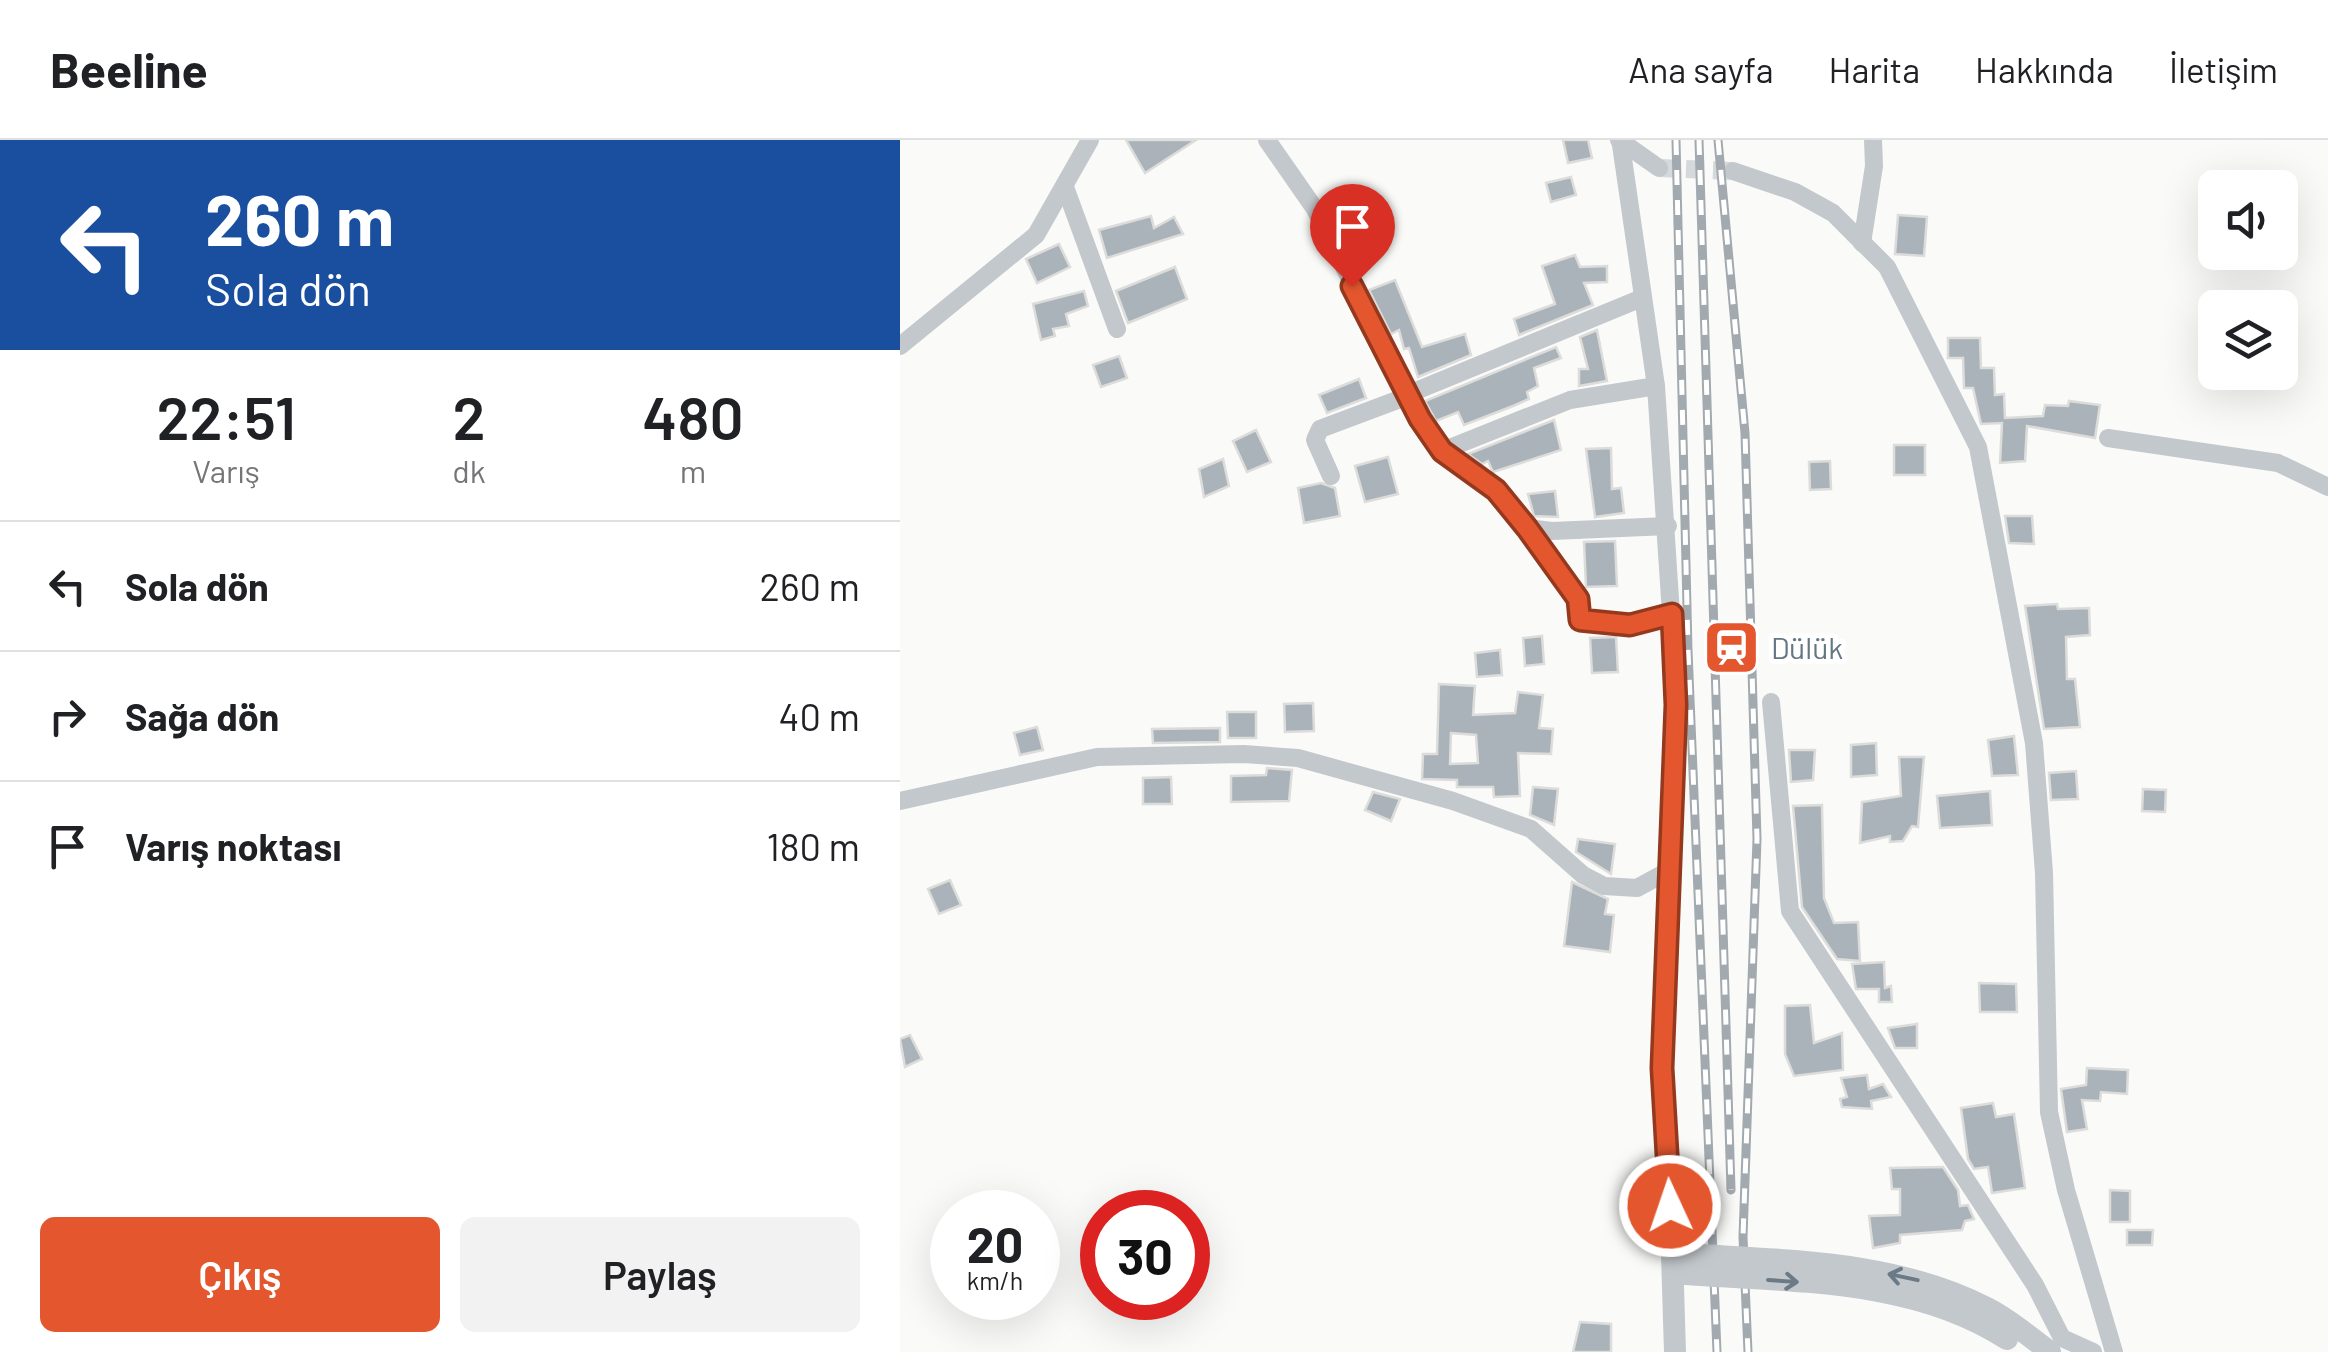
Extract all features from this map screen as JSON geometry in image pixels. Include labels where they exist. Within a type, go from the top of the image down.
[{"type":"street","points":[[900,346],[1036,234],[1090,140]]},
{"type":"street","points":[[1267,140],[1315,208],[1407,395],[1442,451],[1496,490],[1578,599],[1580,620],[1630,625],[1672,614]]},
{"type":"street","points":[[1862,242],[1874,166],[1873,140]]},
{"type":"street","points":[[1620,143],[1659,168]]},
{"type":"street","points":[[1620,143],[1656,386],[1668,526],[1676,705],[1662,1068],[1679,1265],[1675,1352]]},
{"type":"street","points":[[1733,171],[1795,192],[1833,213],[1887,267],[1978,448],[2034,744],[2044,866],[2049,1112],[2066,1190],[2114,1352]]},
{"type":"street","points":[[1065,187],[1117,329]]},
{"type":"street","points":[[1331,476],[1315,440],[1320,429],[1642,298]]},
{"type":"street","points":[[1442,451],[1570,400],[1656,386]]},
{"type":"street","points":[[2108,438],[2278,463],[2328,487]]},
{"type":"street","points":[[1527,528],[1552,532],[1668,526]]},
{"type":"street","points":[[1772,702],[1790,911],[2035,1285],[2062,1338],[2092,1352]]},
{"type":"street","points":[[900,801],[1096,756],[1244,754],[1298,758],[1452,801],[1531,830],[1583,875],[1604,886],[1637,888],[1670,870]]},
{"type":"street","points":[[1679,1265],[1844,1264],[1926,1282],[1990,1309],[2050,1352]]},
{"type":"street","points":[[1679,1265],[1850,1286],[1929,1302],[1985,1324],[2028,1352]]},
{"type":"building","points":[[1126,140],[1196,140],[1145,173]]},
{"type":"building","points":[[1563,140],[1588,140],[1592,158],[1568,163]]},
{"type":"building","points":[[1571,177],[1576,195],[1551,202],[1546,183]]},
{"type":"building","points":[[1898,215],[1927,217],[1924,256],[1895,254]]},
{"type":"building","points":[[1151,216],[1154,228],[1174,217],[1183,234],[1107,258],[1099,230]]},
{"type":"building","points":[[1059,244],[1070,267],[1037,283],[1026,259]]},
{"type":"building","points":[[1575,255],[1580,267],[1607,266],[1607,282],[1584,283],[1593,305],[1519,335],[1514,319],[1555,304],[1542,266]]},
{"type":"building","points":[[1175,267],[1187,299],[1128,323],[1116,291]]},
{"type":"building","points":[[1395,280],[1422,347],[1465,334],[1471,355],[1418,377],[1399,330],[1391,334],[1369,290]]},
{"type":"building","points":[[1084,291],[1088,306],[1066,314],[1069,326],[1053,329],[1055,336],[1041,340],[1033,304]]},
{"type":"building","points":[[1597,330],[1607,381],[1579,386],[1579,369],[1588,369],[1580,337]]},
{"type":"building","points":[[1948,338],[1980,338],[1981,368],[1994,368],[1995,395],[2004,394],[2005,418],[2043,416],[2045,405],[2068,406],[2069,401],[2100,405],[2095,438],[2027,426],[2025,461],[2000,463],[2002,423],[1981,424],[1973,388],[1964,388],[1963,358],[1948,358]]},
{"type":"building","points":[[1556,347],[1561,358],[1534,368],[1538,386],[1527,392],[1529,399],[1513,406],[1464,425],[1458,412],[1436,421],[1425,401]]},
{"type":"building","points":[[1119,356],[1127,378],[1101,387],[1093,365]]},
{"type":"building","points":[[1359,379],[1366,398],[1327,413],[1319,395]]},
{"type":"building","points":[[1554,420],[1561,450],[1493,472],[1488,461],[1482,464],[1468,454]]},
{"type":"building","points":[[1256,430],[1271,462],[1247,472],[1233,441]]},
{"type":"building","points":[[1894,445],[1925,445],[1925,475],[1894,475]]},
{"type":"building","points":[[1611,448],[1612,489],[1621,488],[1624,513],[1595,517],[1586,449]]},
{"type":"building","points":[[1388,457],[1398,494],[1365,502],[1355,466]]},
{"type":"building","points":[[1223,459],[1229,486],[1204,497],[1199,469]]},
{"type":"building","points":[[1830,461],[1831,489],[1810,490],[1809,462]]},
{"type":"building","points":[[1321,483],[1335,488],[1340,516],[1304,523],[1298,488]]},
{"type":"building","points":[[1555,491],[1558,517],[1534,516],[1528,494]]},
{"type":"building","points":[[2005,516],[2032,516],[2034,544],[2009,543]]},
{"type":"building","points":[[1615,541],[1617,586],[1586,587],[1584,542]]},
{"type":"building","points":[[2057,604],[2058,609],[2089,608],[2090,635],[2066,637],[2067,679],[2075,679],[2080,727],[2044,729],[2025,606]]},
{"type":"building","points":[[1542,636],[1544,664],[1525,666],[1523,638]]},
{"type":"building","points":[[1616,637],[1618,672],[1592,673],[1590,638]]},
{"type":"building","points":[[1500,650],[1502,675],[1477,677],[1475,653]]},
{"type":"building","points":[[1439,684],[1475,686],[1473,715],[1515,713],[1518,692],[1543,695],[1539,728],[1553,729],[1551,754],[1518,753],[1520,796],[1494,797],[1493,787],[1457,787],[1457,780],[1422,779],[1423,754],[1437,754]],"holes":[[[1451,733],[1476,735],[1478,763],[1450,764]]]},
{"type":"building","points":[[1313,703],[1314,731],[1285,732],[1284,704]]},
{"type":"building","points":[[1227,712],[1256,712],[1256,738],[1228,738]]},
{"type":"building","points":[[1037,727],[1043,750],[1020,755],[1014,733]]},
{"type":"building","points":[[1220,728],[1220,742],[1153,743],[1152,729]]},
{"type":"building","points":[[2014,736],[2018,775],[1992,776],[1988,740]]},
{"type":"building","points":[[1876,743],[1877,775],[1851,777],[1851,745]]},
{"type":"building","points":[[1789,750],[1815,750],[1813,780],[1791,782]]},
{"type":"building","points":[[1899,757],[1924,757],[1918,827],[1912,826],[1903,841],[1890,842],[1890,836],[1860,843],[1862,802],[1901,796]]},
{"type":"building","points":[[1267,768],[1292,770],[1289,801],[1231,802],[1231,776],[1266,775]]},
{"type":"building","points":[[2076,771],[2078,799],[2051,800],[2049,773]]},
{"type":"building","points":[[1171,777],[1172,804],[1143,804],[1143,778]]},
{"type":"building","points":[[1533,787],[1558,789],[1554,825],[1530,815]]},
{"type":"building","points":[[2143,789],[2166,790],[2165,812],[2142,811]]},
{"type":"building","points":[[1990,791],[1992,825],[1940,828],[1937,796]]},
{"type":"building","points":[[1373,792],[1400,799],[1391,821],[1365,810]]},
{"type":"building","points":[[1822,805],[1824,898],[1834,923],[1858,922],[1860,961],[1837,959],[1802,907],[1793,806]]},
{"type":"building","points":[[1578,839],[1615,844],[1611,874],[1576,852]]},
{"type":"building","points":[[950,880],[961,905],[939,914],[928,889]]},
{"type":"building","points":[[1572,882],[1608,899],[1605,914],[1614,915],[1610,952],[1564,946]]},
{"type":"building","points":[[1884,962],[1885,988],[1891,986],[1892,1002],[1879,1002],[1879,989],[1856,989],[1852,964]]},
{"type":"building","points":[[1979,983],[2016,984],[2017,1012],[1980,1012]]},
{"type":"building","points":[[1810,1005],[1814,1043],[1842,1033],[1843,1070],[1794,1076],[1785,1054],[1785,1006]]},
{"type":"building","points":[[1917,1024],[1917,1048],[1895,1048],[1888,1028]]},
{"type":"building","points":[[910,1035],[922,1059],[905,1067],[900,1039]]},
{"type":"building","points":[[2087,1068],[2128,1070],[2127,1094],[2101,1092],[2100,1101],[2082,1100],[2087,1129],[2067,1132],[2061,1089],[2086,1085]]},
{"type":"building","points":[[1867,1075],[1869,1089],[1883,1084],[1891,1097],[1871,1101],[1872,1109],[1842,1107],[1840,1099],[1847,1097],[1841,1078]]},
{"type":"building","points":[[1993,1103],[1996,1117],[2014,1114],[2025,1188],[1992,1193],[1988,1167],[1974,1169],[1968,1159],[1961,1108]]},
{"type":"building","points":[[1943,1167],[1958,1190],[1960,1206],[1968,1205],[1974,1219],[1965,1221],[1962,1230],[1900,1235],[1900,1243],[1873,1248],[1869,1216],[1900,1215],[1900,1189],[1892,1189],[1890,1168]]},
{"type":"building","points":[[2110,1190],[2130,1191],[2130,1222],[2110,1222]]},
{"type":"building","points":[[2127,1230],[2153,1230],[2152,1245],[2127,1245]]},
{"type":"building","points":[[1580,1322],[1611,1324],[1611,1352],[1573,1352]]},
{"type":"tunnel","points":[[1659,168],[1733,171]]},
{"type":"railway","points":[[1676,140],[1688,650],[1717,1352]]},
{"type":"railway","points":[[1699,140],[1731,1190]]},
{"type":"railway","points":[[1718,140],[1745,433],[1757,839],[1743,1237],[1748,1352]]},
{"type":"place","name":"Dülük","points":[[1732,647]]},
{"type":"route","points":[[1352,286],[1420,419],[1442,451],[1496,490],[1527,528],[1578,599],[1580,620],[1630,625],[1672,614],[1676,705],[1662,1068],[1670,1206]]}]
